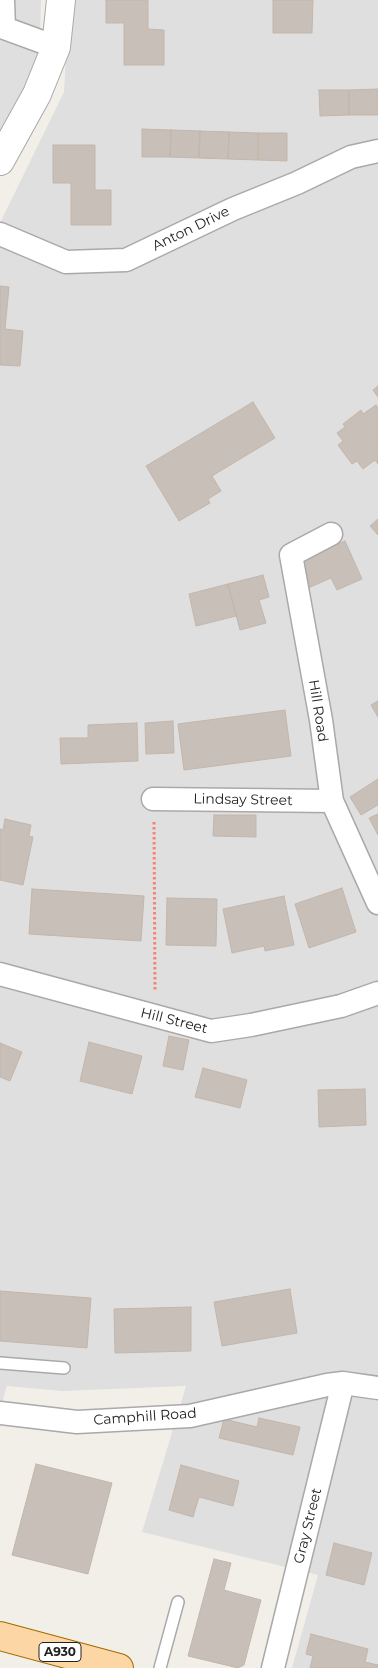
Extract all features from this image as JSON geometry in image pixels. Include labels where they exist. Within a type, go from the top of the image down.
[{"type":"main road","name":"A930","points":[[0,1636],[119,1668]]},
{"type":"street","points":[[3,0],[2,32],[56,48]]},
{"type":"street","points":[[0,161],[37,94],[56,48],[61,0]]},
{"type":"street","name":"Anton Drive","points":[[0,234],[66,262],[126,260],[233,209],[297,183],[351,157],[378,151]]},
{"type":"street","name":"Hill Road","points":[[330,534],[291,555],[332,801],[378,903]]},
{"type":"street","name":"Lindsay Street","points":[[153,799],[332,801]]},
{"type":"street","name":"Hill Street","points":[[0,974],[211,1031],[251,1026],[341,1006],[378,993]]},
{"type":"street","name":"Camphill Road","points":[[0,1413],[77,1422],[190,1416],[327,1384],[343,1383],[378,1388]]},
{"type":"street","name":"Gray Street","points":[[273,1668],[343,1383]]},
{"type":"lane","points":[[0,1363],[64,1368]]},
{"type":"lane","points":[[160,1668],[178,1602]]},
{"type":"path","points":[[153,799],[155,1017]]},
{"type":"shaded area","points":[[0,0],[41,0],[39,72],[0,136]]},
{"type":"shaded area","points":[[69,0],[378,0],[378,1668],[292,1668],[318,1575],[142,1532],[186,1386],[62,1391],[7,1386],[0,1409],[0,223],[64,92]]},
{"type":"building","points":[[106,0],[148,0],[148,29],[164,30],[164,65],[124,65],[124,23],[106,23]]},
{"type":"building","points":[[273,0],[313,0],[312,33],[273,33]]},
{"type":"building","points":[[378,89],[378,115],[349,115],[349,90]]},
{"type":"building","points":[[319,90],[349,90],[349,115],[320,116]]},
{"type":"building","points":[[142,129],[171,130],[170,157],[142,157]]},
{"type":"building","points":[[171,130],[200,131],[199,158],[170,157]]},
{"type":"building","points":[[200,131],[229,132],[228,159],[199,158]]},
{"type":"building","points":[[229,132],[258,133],[258,160],[228,159]]},
{"type":"building","points":[[258,133],[287,133],[287,161],[258,160]]},
{"type":"building","points":[[53,145],[95,145],[95,190],[111,190],[111,225],[71,225],[71,183],[53,183]]},
{"type":"building","points":[[0,286],[9,287],[5,329],[23,331],[20,366],[0,365]]},
{"type":"building","points":[[378,386],[378,397],[373,390]]},
{"type":"building","points":[[253,402],[275,438],[212,476],[221,491],[208,499],[210,503],[179,521],[146,466]]},
{"type":"building","points":[[376,405],[378,408],[378,464],[375,460],[363,469],[357,461],[352,464],[338,445],[343,441],[337,433],[345,427],[343,424],[361,410],[363,414]]},
{"type":"building","points":[[378,519],[378,535],[370,526]]},
{"type":"building","points":[[345,541],[362,579],[337,590],[331,578],[308,588],[296,562]]},
{"type":"building","points":[[263,575],[269,597],[259,600],[266,623],[240,630],[228,584]]},
{"type":"building","points":[[228,584],[236,616],[196,626],[189,594]]},
{"type":"building","points":[[378,701],[378,717],[371,705]]},
{"type":"building","points":[[285,710],[291,756],[184,770],[178,724]]},
{"type":"building","points":[[173,721],[174,753],[146,754],[145,723]]},
{"type":"building","points":[[137,723],[138,761],[61,764],[60,738],[88,738],[88,725]]},
{"type":"building","points":[[378,779],[378,805],[361,815],[350,797]]},
{"type":"building","points":[[378,814],[378,835],[369,818]]},
{"type":"building","points":[[214,815],[256,815],[256,837],[213,836]]},
{"type":"building","points":[[5,819],[31,825],[29,836],[33,837],[23,885],[0,880],[0,829],[3,830]]},
{"type":"building","points":[[342,888],[356,932],[309,948],[295,904]]},
{"type":"building","points":[[32,889],[144,896],[141,941],[29,934]]},
{"type":"building","points":[[284,896],[294,945],[265,951],[264,946],[232,953],[223,909]]},
{"type":"building","points":[[167,898],[217,899],[216,946],[166,945]]},
{"type":"building","points":[[169,1036],[189,1040],[183,1070],[163,1066]]},
{"type":"building","points":[[89,1042],[142,1056],[132,1094],[80,1081]]},
{"type":"building","points":[[0,1043],[22,1052],[10,1081],[0,1077]]},
{"type":"building","points":[[203,1068],[247,1080],[240,1108],[195,1097]]},
{"type":"building","points":[[365,1089],[366,1125],[319,1127],[318,1090]]},
{"type":"building","points":[[290,1289],[297,1333],[222,1346],[214,1302]]},
{"type":"building","points":[[0,1291],[91,1298],[87,1348],[0,1341]]},
{"type":"building","points":[[191,1307],[191,1351],[115,1353],[114,1309]]},
{"type":"building","points":[[259,1418],[300,1427],[293,1455],[219,1438],[224,1419],[257,1427]]},
{"type":"building","points":[[36,1464],[112,1483],[88,1574],[12,1555]]},
{"type":"building","points":[[181,1465],[239,1481],[233,1506],[199,1497],[193,1517],[169,1510]]},
{"type":"building","points":[[334,1543],[372,1553],[364,1585],[326,1575]]},
{"type":"building","points":[[214,1559],[231,1563],[224,1590],[261,1600],[244,1665],[238,1668],[188,1656]]},
{"type":"building","points":[[311,1634],[368,1649],[365,1662],[378,1665],[378,1668],[310,1668],[313,1656],[306,1654]]}]
